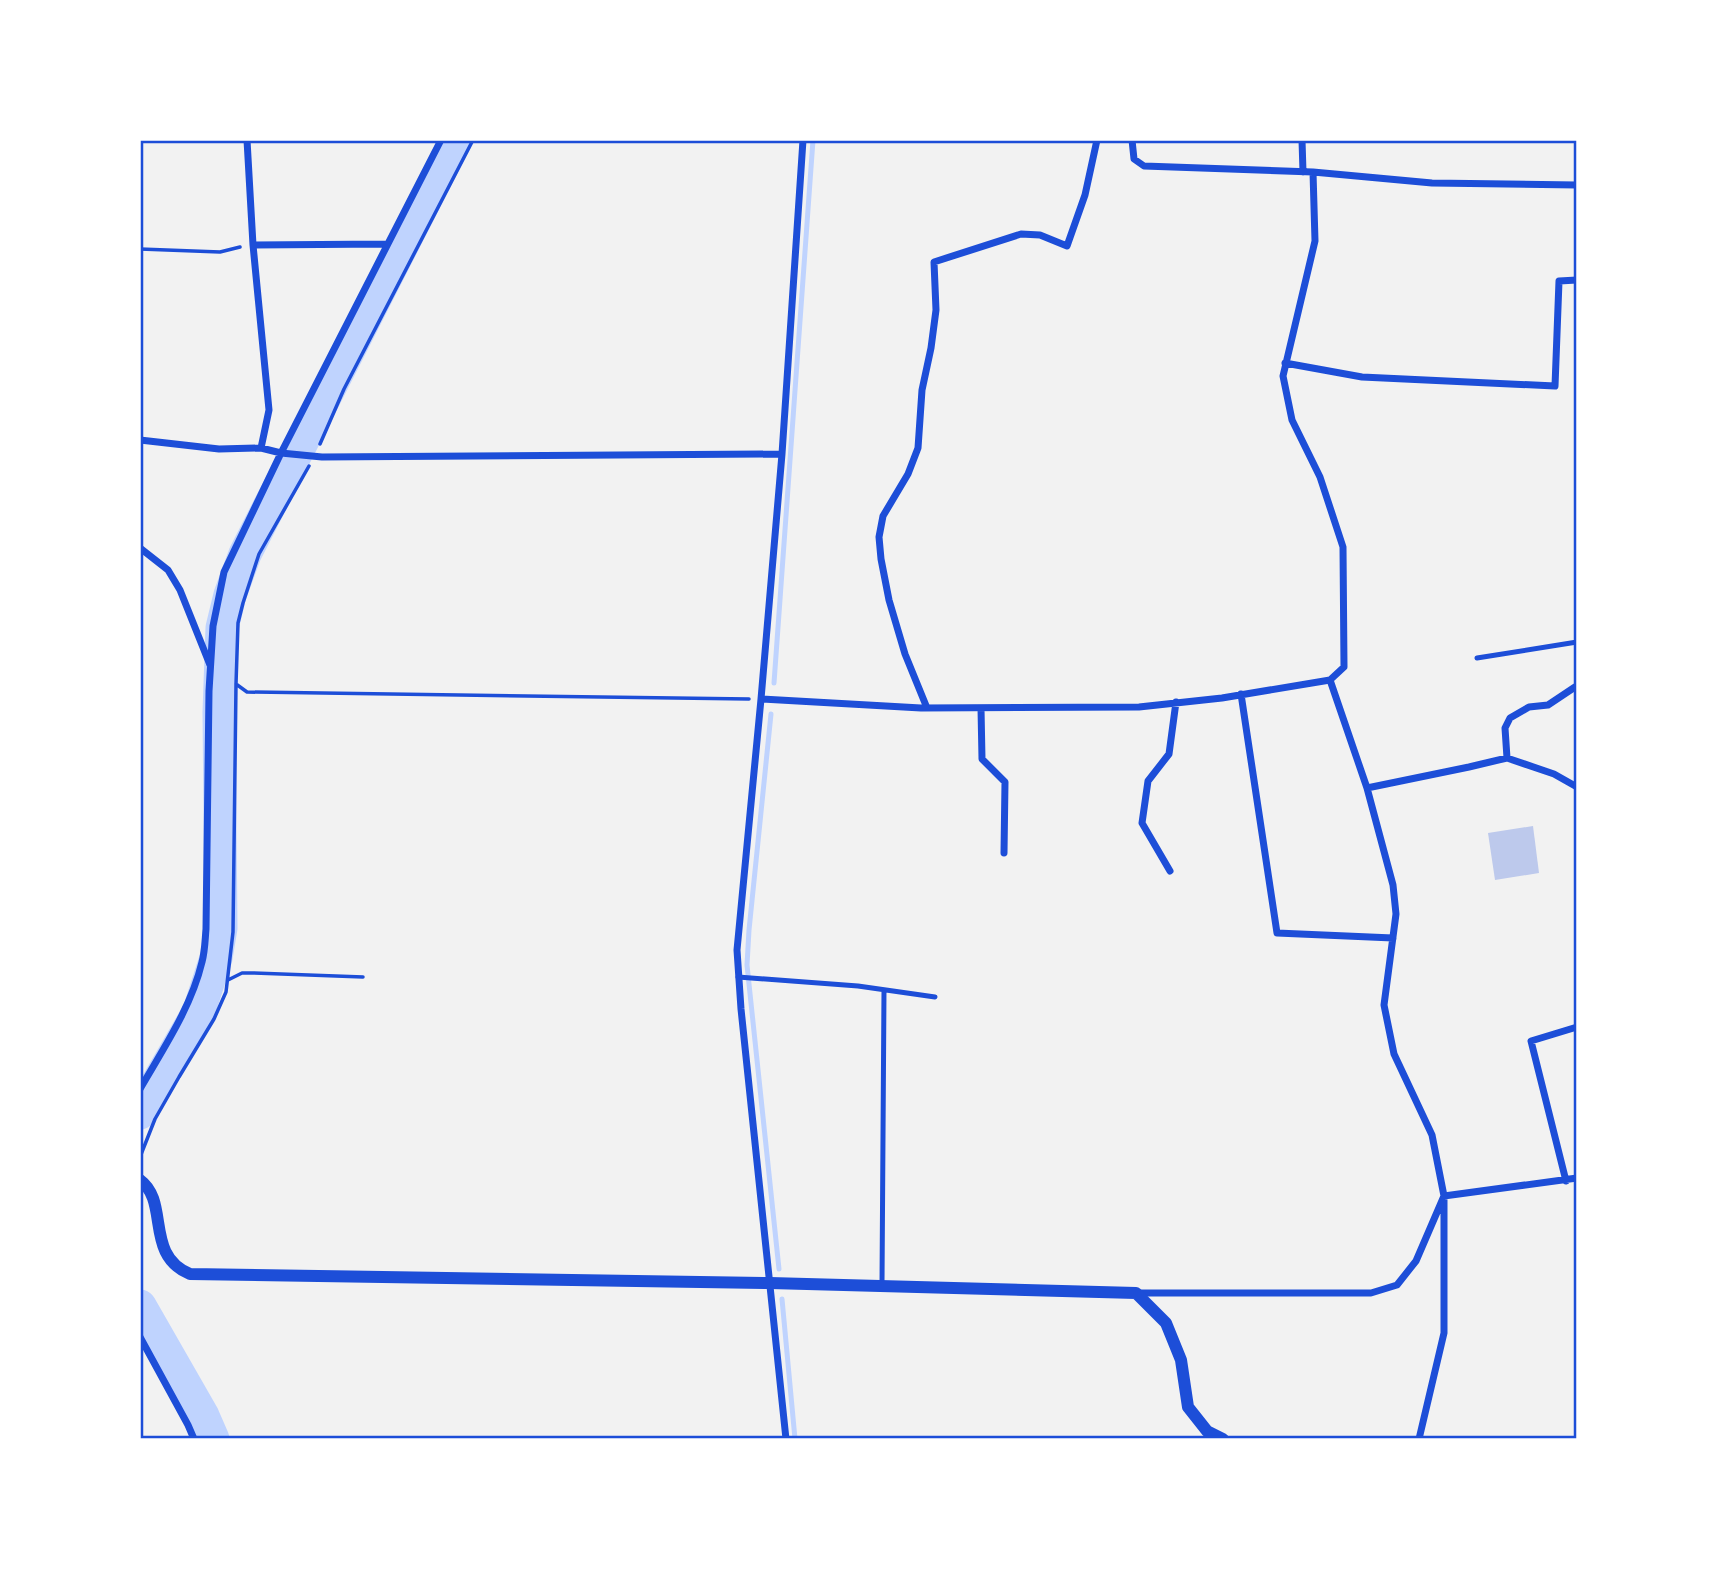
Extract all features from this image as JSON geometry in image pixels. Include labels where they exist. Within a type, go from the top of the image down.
[{"type":"street","points":[[247,140],[253,245],[268,410],[261,448]]},
{"type":"street","points":[[140,1090],[188,1003],[203,959],[213,626],[224,572],[386,244],[441,140]]},
{"type":"street","points":[[786,1439],[737,950],[782,454],[803,140]]},
{"type":"street","points":[[927,708],[905,654],[889,600],[879,537],[883,516],[908,474],[918,449],[922,390],[936,310],[934,262],[1021,234],[1040,235],[1067,246],[1085,195],[1097,140]]},
{"type":"street","points":[[1132,140],[1134,159],[1144,166],[1313,172],[1433,183],[1577,184]]},
{"type":"street","points":[[1302,140],[1303,173]]},
{"type":"street","points":[[761,699],[927,708],[1139,706],[1331,680],[1345,667],[1343,547],[1320,477],[1292,420],[1283,376],[1315,241],[1313,172]]},
{"type":"street","points":[[253,245],[386,244]]},
{"type":"street","points":[[1285,363],[1362,377],[1555,386],[1559,281],[1577,280]]},
{"type":"street","points":[[140,440],[219,449],[261,448],[284,454],[311,456],[782,454]]},
{"type":"street","points":[[140,548],[167,570],[180,590],[211,668]]},
{"type":"street","points":[[1331,680],[1367,788],[1393,886],[1396,914],[1384,1005],[1394,1054],[1432,1135],[1444,1196],[1444,1333],[1419,1439]]},
{"type":"street","points":[[1507,758],[1505,728],[1510,718],[1529,707],[1548,705],[1574,687]]},
{"type":"street","points":[[1241,694],[1277,933],[1393,939]]},
{"type":"street","points":[[1170,871],[1142,823],[1147,781],[1168,754],[1175,702]]},
{"type":"street","points":[[981,708],[982,759],[1005,782],[1004,853]]},
{"type":"street","points":[[1367,788],[1507,758],[1554,774],[1577,787]]},
{"type":"street","points":[[1566,1181],[1531,1041],[1577,1027]]},
{"type":"street","points":[[1444,1196],[1577,1178]]},
{"type":"street","points":[[140,1180],[151,1192],[163,1246],[179,1270],[190,1274],[770,1283],[1136,1293],[1371,1293],[1397,1285],[1416,1261],[1444,1196]]},
{"type":"street","points":[[1136,1293],[1166,1323],[1181,1360],[1188,1407],[1207,1432],[1223,1439]]},
{"type":"street","points":[[140,1337],[194,1439]]},
{"type":"lane","points":[[1477,658],[1577,642]]},
{"type":"lane","points":[[738,977],[858,986],[935,997]]},
{"type":"lane","points":[[882,1286],[884,989]]},
{"type":"path","points":[[140,1157],[155,1119],[226,992],[233,932],[238,623],[259,554],[473,140]]},
{"type":"path","points":[[140,248],[220,252],[253,245]]},
{"type":"path","points":[[236,684],[247,692],[761,699]]},
{"type":"path","points":[[228,980],[243,973],[363,977]]},
{"type":"building","points":[[1533,826],[1539,873],[1495,880],[1488,833]]},
{"type":"waterway","points":[[140,1113],[199,1011],[216,958],[221,928],[219,712],[222,628],[230,595],[245,554],[456,140]]},
{"type":"waterway","points":[[774,683],[813,140]]},
{"type":"waterway","points":[[771,714],[747,965],[779,1269]]},
{"type":"waterway","points":[[782,1299],[795,1439]]},
{"type":"waterway","points":[[140,1306],[203,1416],[213,1439]]}]
